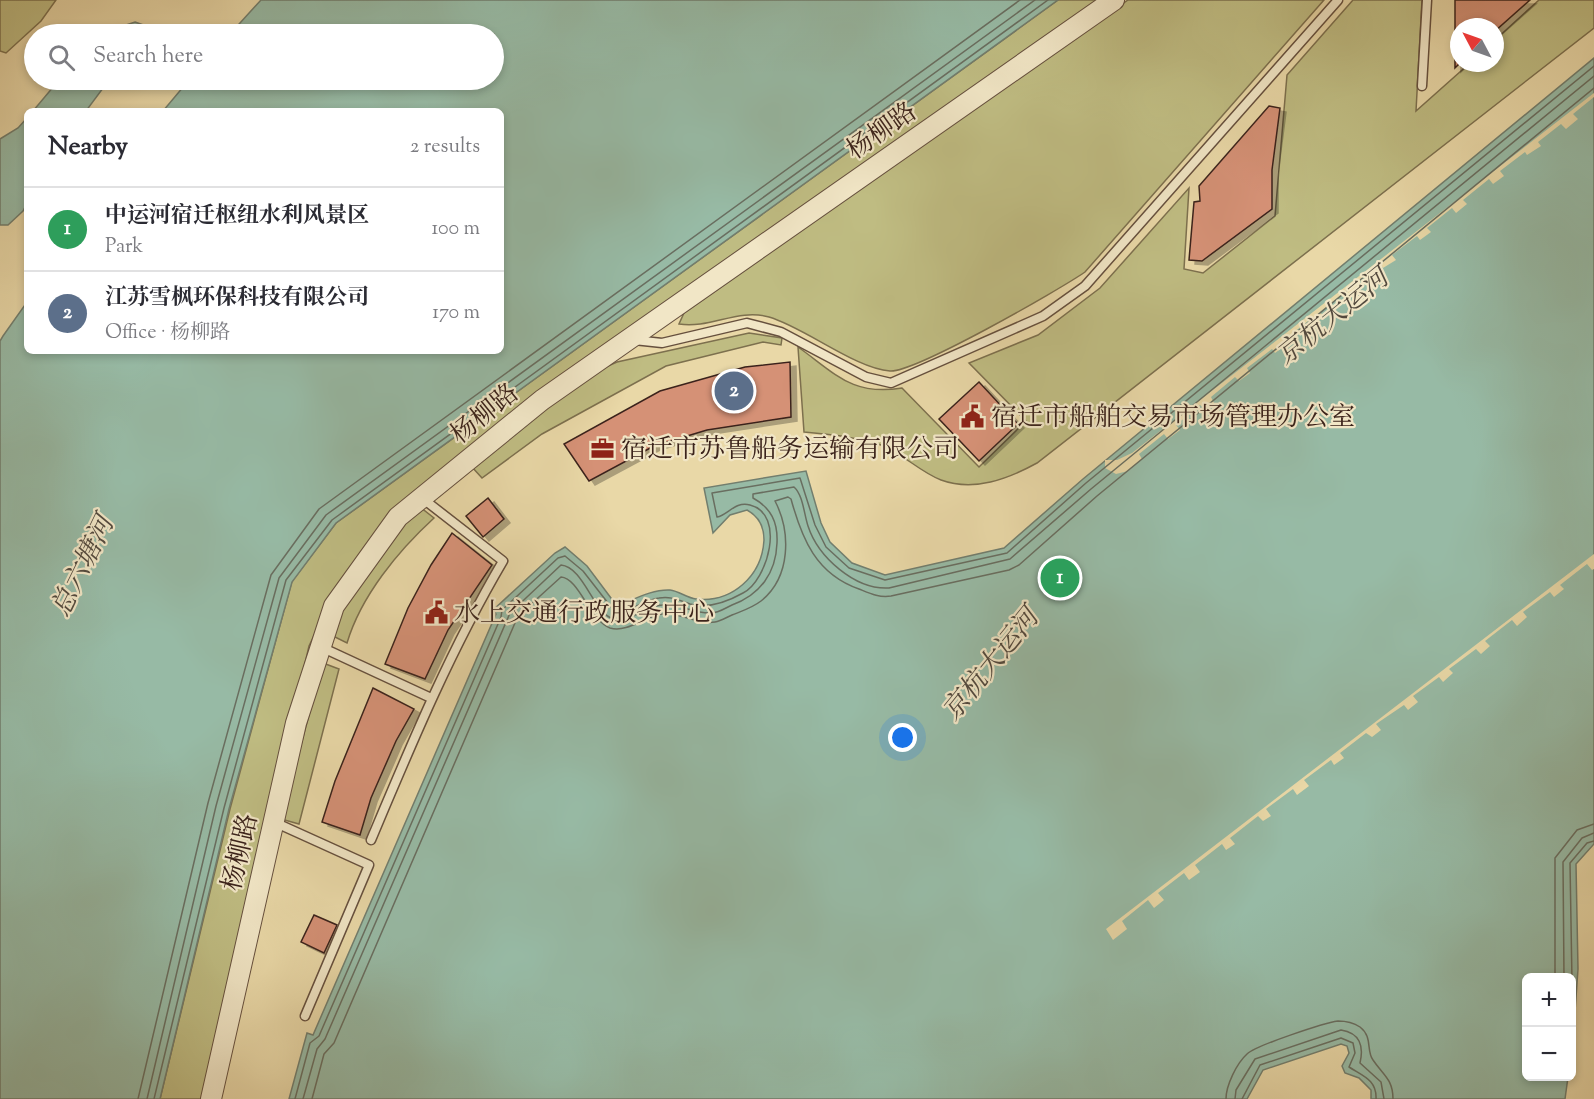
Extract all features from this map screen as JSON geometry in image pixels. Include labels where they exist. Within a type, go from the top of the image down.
[{"type":"street","name":"杨柳路","points":[[211,1099],[296,723],[334,606],[398,517],[543,400],[1114,0]]},
{"type":"lane","points":[[629,339],[662,343],[747,323],[781,332],[866,376],[891,383],[1043,316],[1093,278],[1338,0]]},
{"type":"lane","points":[[1422,86],[1427,0]]},
{"type":"lane","points":[[371,840],[431,698],[502,561],[422,498]]},
{"type":"lane","points":[[321,646],[431,698]]},
{"type":"lane","points":[[274,822],[369,865],[305,1016]]},
{"type":"shaded area","points":[[0,0],[56,0],[38,24],[24,24],[24,37],[6,53],[0,51]]},
{"type":"shaded area","points":[[1058,0],[1098,0],[474,446],[338,586],[309,646],[204,1099],[160,1099],[230,809],[292,581],[336,523]]},
{"type":"shaded area","points":[[1128,0],[1324,0],[1085,272],[1018,312],[955,345],[927,359],[890,371],[876,369],[846,356],[798,329],[769,317],[746,315],[702,324],[679,324],[684,313]]},
{"type":"shaded area","points":[[1353,0],[1422,0],[1416,111],[1460,72],[1504,72],[1504,32],[1539,0],[1594,0],[1594,28],[1037,463],[1003,479],[966,485],[933,477],[896,453],[872,442],[804,432],[798,347],[834,374],[857,386],[885,390],[902,388],[979,467],[1026,421],[969,363],[1038,335],[1100,288],[1189,188],[1184,269],[1203,273],[1275,216],[1287,75]]},
{"type":"shaded area","points":[[749,333],[782,338],[781,345],[763,342],[666,366],[542,434],[482,478],[472,467],[592,373],[617,362]]},
{"type":"shaded area","points":[[420,507],[434,518],[382,575],[361,608],[347,643],[331,635],[356,585],[395,534]]},
{"type":"shaded area","points":[[323,663],[339,669],[299,824],[281,819]]},
{"type":"water","name":"总六塘河","points":[[261,0],[1058,0],[336,523],[292,582],[229,809],[160,1099],[0,1099],[0,341],[3,336],[24,306],[24,354],[504,354],[504,108],[166,108],[181,90],[504,90],[504,24],[239,24]]},
{"type":"water","name":"京杭大运河","points":[[1594,58],[1594,844],[1576,864],[1578,969],[1576,997],[1576,973],[1522,973],[1522,1081],[1567,1081],[1565,1099],[1371,1099],[1371,1090],[1359,1078],[1345,1073],[1342,1066],[1349,1053],[1347,1046],[1341,1044],[1263,1070],[1247,1099],[289,1099],[307,1033],[313,1035],[496,614],[493,610],[555,553],[565,547],[587,566],[617,606],[663,590],[670,590],[696,599],[722,597],[743,584],[758,565],[764,540],[763,531],[758,519],[747,510],[730,515],[713,533],[704,488],[806,471],[821,523],[830,542],[852,563],[885,575],[1004,548],[1083,479]]},
{"type":"water","points":[[51,90],[102,90],[88,108],[36,108]]},
{"type":"water","points":[[24,121],[24,209],[8,225],[0,225],[0,139],[18,128]]},
{"type":"pier","points":[[1594,93],[1594,97],[1573,114],[1578,119],[1566,129],[1561,124],[1538,142],[1541,146],[1527,155],[1525,152],[1500,171],[1504,176],[1493,184],[1489,179],[1463,200],[1467,204],[1456,213],[1452,208],[1427,228],[1431,232],[1420,240],[1417,236],[1392,255],[1396,260],[1383,268],[1381,265],[1356,284],[1360,288],[1349,297],[1345,292],[1320,312],[1324,317],[1312,325],[1308,321],[1283,341],[1286,345],[1275,353],[1272,349],[1247,368],[1250,373],[1239,381],[1235,377],[1211,397],[1214,403],[1205,409],[1200,405],[1176,425],[1180,430],[1168,439],[1164,434],[1139,454],[1142,459],[1128,471],[1116,474],[1105,468],[1105,460],[1117,460],[1132,453]]},
{"type":"pier","points":[[1594,554],[1594,569],[1592,570],[1587,564],[1560,585],[1564,589],[1554,597],[1550,592],[1523,612],[1527,617],[1517,626],[1512,620],[1485,641],[1490,646],[1481,654],[1476,649],[1449,669],[1453,673],[1443,682],[1439,677],[1413,696],[1418,702],[1408,710],[1404,705],[1376,724],[1381,730],[1372,737],[1366,733],[1340,753],[1344,758],[1334,765],[1331,760],[1304,780],[1309,786],[1297,795],[1293,789],[1266,809],[1271,816],[1263,821],[1258,816],[1230,838],[1235,844],[1226,850],[1222,844],[1195,865],[1200,872],[1189,880],[1184,873],[1158,893],[1164,900],[1154,908],[1148,900],[1122,921],[1127,929],[1113,940],[1106,929]]},
{"type":"building","points":[[1455,0],[1530,0],[1504,23],[1504,18],[1455,18]]},
{"type":"building","points":[[1269,106],[1280,108],[1272,170],[1272,209],[1202,261],[1189,260],[1194,202],[1200,201],[1199,186]]},
{"type":"building","points":[[790,362],[791,417],[707,430],[654,446],[589,481],[564,444],[660,391],[745,367]]},
{"type":"building","points":[[979,382],[1018,424],[979,461],[939,419]]},
{"type":"building","points":[[488,498],[504,519],[483,537],[466,516]]},
{"type":"building","points":[[452,533],[492,565],[448,630],[425,679],[385,664],[408,608],[431,565]]},
{"type":"building","points":[[373,688],[414,709],[396,741],[371,798],[360,835],[322,822],[335,781]]},
{"type":"building","points":[[314,915],[337,925],[324,953],[301,942]]},
{"type":"place","name":"江苏雪枫环保科技有限公司","points":[[734,391]]},
{"type":"place","name":"宿迁市船舶交易市场管理办公室","points":[[973,416]]},
{"type":"place","name":"宿迁市苏鲁船务运输有限公司","points":[[603,448]]},
{"type":"place","name":"中运河宿迁枢纽水利风景区","points":[[1060,578]]},
{"type":"place","name":"水上交通行政服务中心","points":[[436,612]]}]
